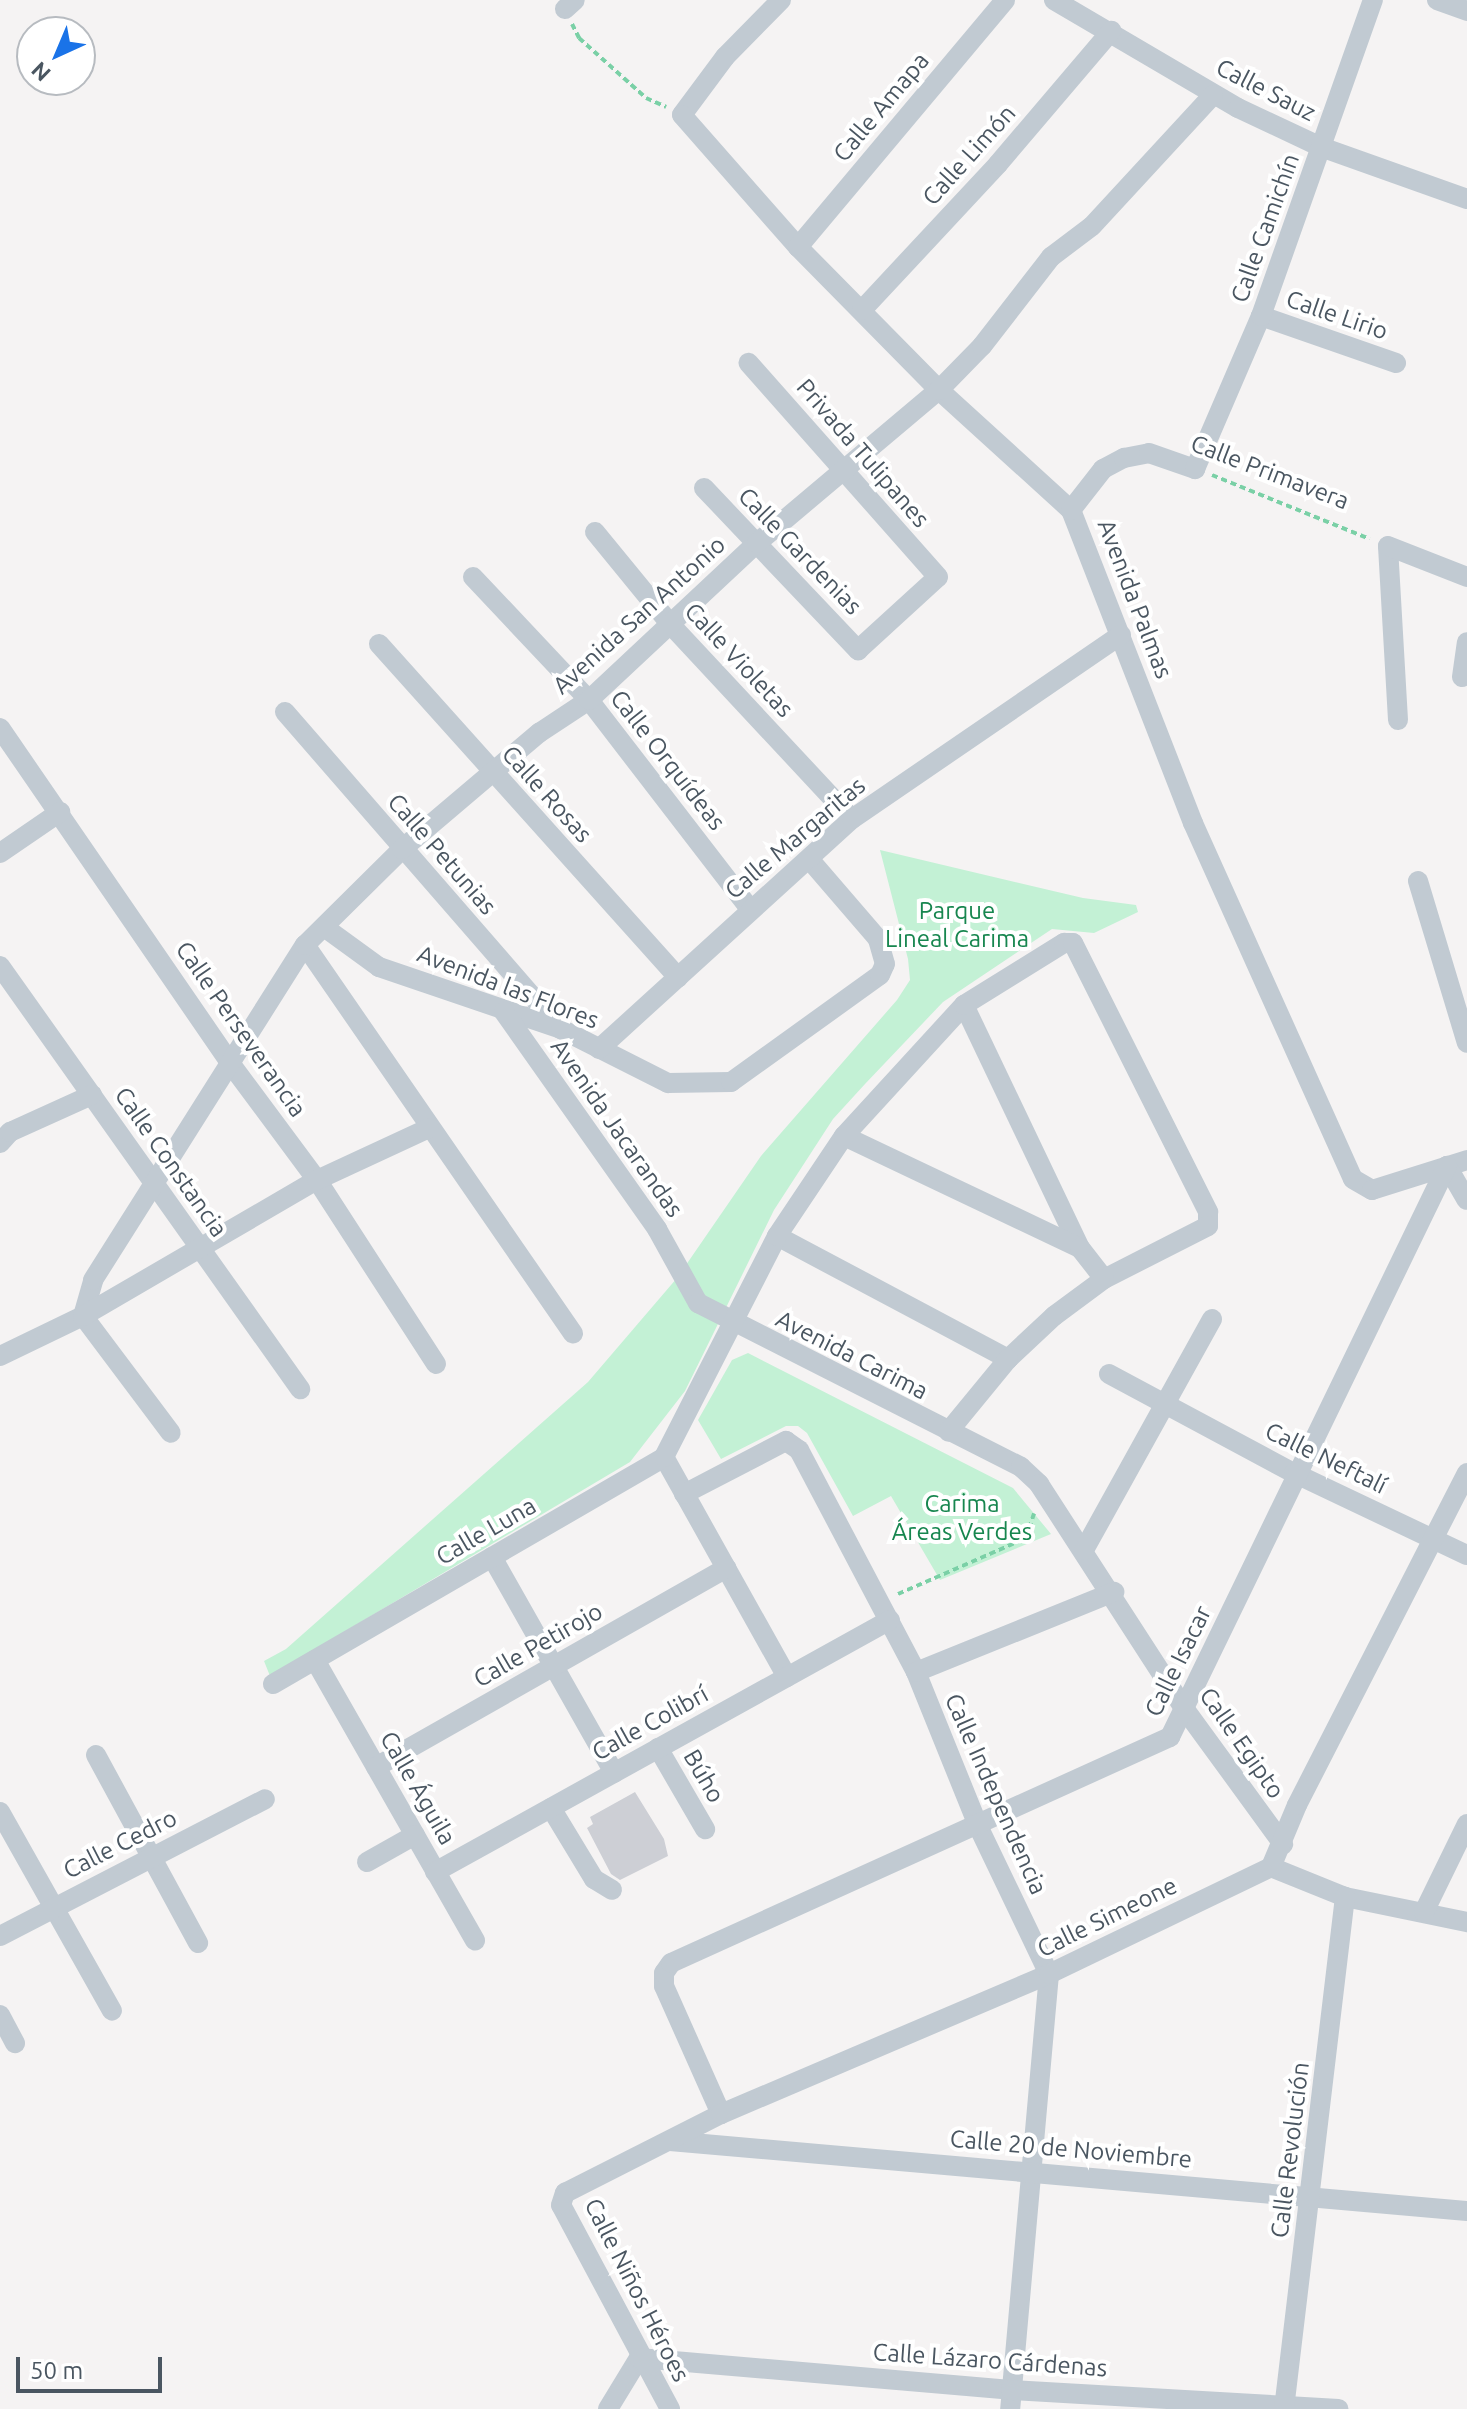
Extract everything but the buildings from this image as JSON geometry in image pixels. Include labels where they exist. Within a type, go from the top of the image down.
[{"type":"street","points":[[682,115],[725,57],[781,0]]},
{"type":"street","name":"Calle Amapa","points":[[798,247],[1005,0]]},
{"type":"street","name":"Calle Sauz","points":[[1054,0],[1111,31],[1213,95],[1321,147],[1467,199]]},
{"type":"street","name":"Calle Camichín","points":[[1195,469],[1261,316],[1373,0]]},
{"type":"street","points":[[1437,0],[1467,11]]},
{"type":"street","name":"Calle Limón","points":[[862,310],[998,164],[1111,31]]},
{"type":"street","name":"Avenida San Antonio","points":[[83,1316],[93,1280],[305,945],[402,849],[492,772],[589,700],[757,543],[939,390],[982,346],[1051,257],[1092,226],[1213,95]]},
{"type":"street","name":"Avenida Palmas","points":[[682,115],[798,247],[939,390],[1071,510],[1193,823],[1361,1187],[1372,1190],[1457,1163]]},
{"type":"street","name":"Calle Lirio","points":[[1261,316],[1396,363]]},
{"type":"street","name":"Privada Tulipanes","points":[[749,363],[938,577],[858,650]]},
{"type":"street","name":"Calle Primavera","points":[[1071,510],[1103,469],[1124,458],[1149,453],[1195,469]]},
{"type":"street","name":"Calle Gardenias","points":[[704,488],[858,650]]},
{"type":"street","name":"Calle Violetas","points":[[595,532],[671,625],[852,819]]},
{"type":"street","points":[[1398,720],[1388,546],[1467,577]]},
{"type":"street","name":"Calle Orquídeas","points":[[473,577],[589,700],[750,909]]},
{"type":"street","name":"Calle Margaritas","points":[[599,1049],[852,819],[1121,635]]},
{"type":"street","points":[[1462,677],[1467,642]]},
{"type":"street","name":"Calle Rosas","points":[[379,644],[678,977]]},
{"type":"street","name":"Calle Petunias","points":[[285,712],[561,1029]]},
{"type":"street","name":"Calle Perseverancia","points":[[0,728],[230,1063],[317,1180],[436,1364]]},
{"type":"street","points":[[0,853],[60,812]]},
{"type":"street","name":"Avenida las Flores","points":[[324,927],[379,967],[561,1029],[668,1083],[731,1082],[880,975],[885,951],[810,860]]},
{"type":"street","points":[[1418,881],[1467,1043]]},
{"type":"street","name":"Calle Luna","points":[[273,1684],[664,1457],[699,1396],[777,1236],[844,1136],[964,1005],[1064,943],[1073,943],[1208,1212],[1208,1226],[1104,1279]]},
{"type":"street","points":[[305,945],[573,1334]]},
{"type":"street","name":"Calle Constancia","points":[[4,979],[92,1095],[154,1187],[300,1389]]},
{"type":"street","points":[[948,1432],[1008,1359],[1104,1279],[1080,1248],[964,1005]]},
{"type":"street","name":"Avenida Jacarandas","points":[[504,1012],[657,1229],[698,1303],[733,1325]]},
{"type":"street","points":[[3,1131],[92,1095]]},
{"type":"street","points":[[0,1356],[83,1316],[317,1180],[429,1128]]},
{"type":"street","points":[[844,1136],[1080,1248]]},
{"type":"street","points":[[1457,1163],[1467,1200]]},
{"type":"street","name":"Calle Isacar","points":[[721,2114],[664,1986],[664,1973],[671,1963],[979,1828],[1170,1737],[1186,1711],[1294,1473],[1457,1163]]},
{"type":"street","points":[[777,1236],[1008,1359]]},
{"type":"street","points":[[83,1316],[171,1433]]},
{"type":"street","points":[[1084,1550],[1212,1319]]},
{"type":"street","name":"Avenida Carima","points":[[733,1325],[1021,1467],[1050,1500]]},
{"type":"street","name":"Calle Neftalí","points":[[1109,1374],[1294,1473],[1467,1555]]},
{"type":"street","name":"Calle Independencia","points":[[684,1494],[786,1441],[793,1443],[916,1672],[979,1828],[1049,1974],[1034,2171],[1010,2399]]},
{"type":"street","points":[[664,1457],[787,1677]]},
{"type":"street","points":[[1467,1473],[1297,1805],[1271,1867],[1345,1897],[1467,1922]]},
{"type":"street","name":"Calle Egipto","points":[[1050,1500],[1114,1592],[1186,1711],[1283,1844]]},
{"type":"street","points":[[492,1557],[614,1773]]},
{"type":"street","name":"Calle Petirojo","points":[[376,1767],[726,1568]]},
{"type":"street","points":[[916,1672],[1114,1592]]},
{"type":"street","name":"Calle Colibrí","points":[[435,1872],[787,1677],[885,1611]]},
{"type":"street","name":"Calle Águila","points":[[315,1660],[475,1941]]},
{"type":"street","name":"Búho","points":[[658,1748],[705,1829]]},
{"type":"street","points":[[96,1755],[198,1943]]},
{"type":"street","name":"Calle Cedro","points":[[0,1936],[265,1799]]},
{"type":"street","points":[[551,1808],[594,1879],[612,1890]]},
{"type":"street","points":[[0,1812],[112,2011]]},
{"type":"street","points":[[1424,1912],[1467,1824]]},
{"type":"street","points":[[367,1862],[415,1835]]},
{"type":"street","name":"Calle Simeone","points":[[565,2193],[721,2114],[1049,1974],[1271,1867]]},
{"type":"street","name":"Calle Revolución","points":[[1284,2407],[1345,1897]]},
{"type":"street","points":[[0,2015],[15,2043]]},
{"type":"street","name":"Calle 20 de Noviembre","points":[[670,2141],[1467,2211]]},
{"type":"street","name":"Calle Niños Héroes","points":[[565,2193],[561,2205],[639,2358],[670,2409]]},
{"type":"street","points":[[608,2409],[639,2358]]},
{"type":"street","name":"Calle Lázaro Cárdenas","points":[[639,2358],[1010,2399],[1338,2409]]},
{"type":"path","points":[[570,4],[579,38],[646,98],[682,115]]},
{"type":"path","name":"Calle Primavera","points":[[1195,469],[1388,546]]},
{"type":"path","points":[[885,1611],[1026,1538],[1034,1511],[1050,1500]]},
{"type":"green space","name":"Parque Lineal Carima","points":[[880,850],[1083,898],[1136,905],[1138,912],[1094,933],[1052,929],[943,1002],[865,1084],[833,1119],[774,1210],[685,1391],[630,1462],[270,1676],[264,1661],[286,1649],[588,1382],[677,1278],[761,1156],[897,1000],[910,980],[908,959]]},
{"type":"green space","name":"Carima Áreas Verdes","points":[[748,1353],[1013,1488],[1051,1534],[940,1580],[891,1496],[853,1516],[807,1433],[798,1426],[786,1426],[721,1459],[698,1420],[732,1360]]}]
